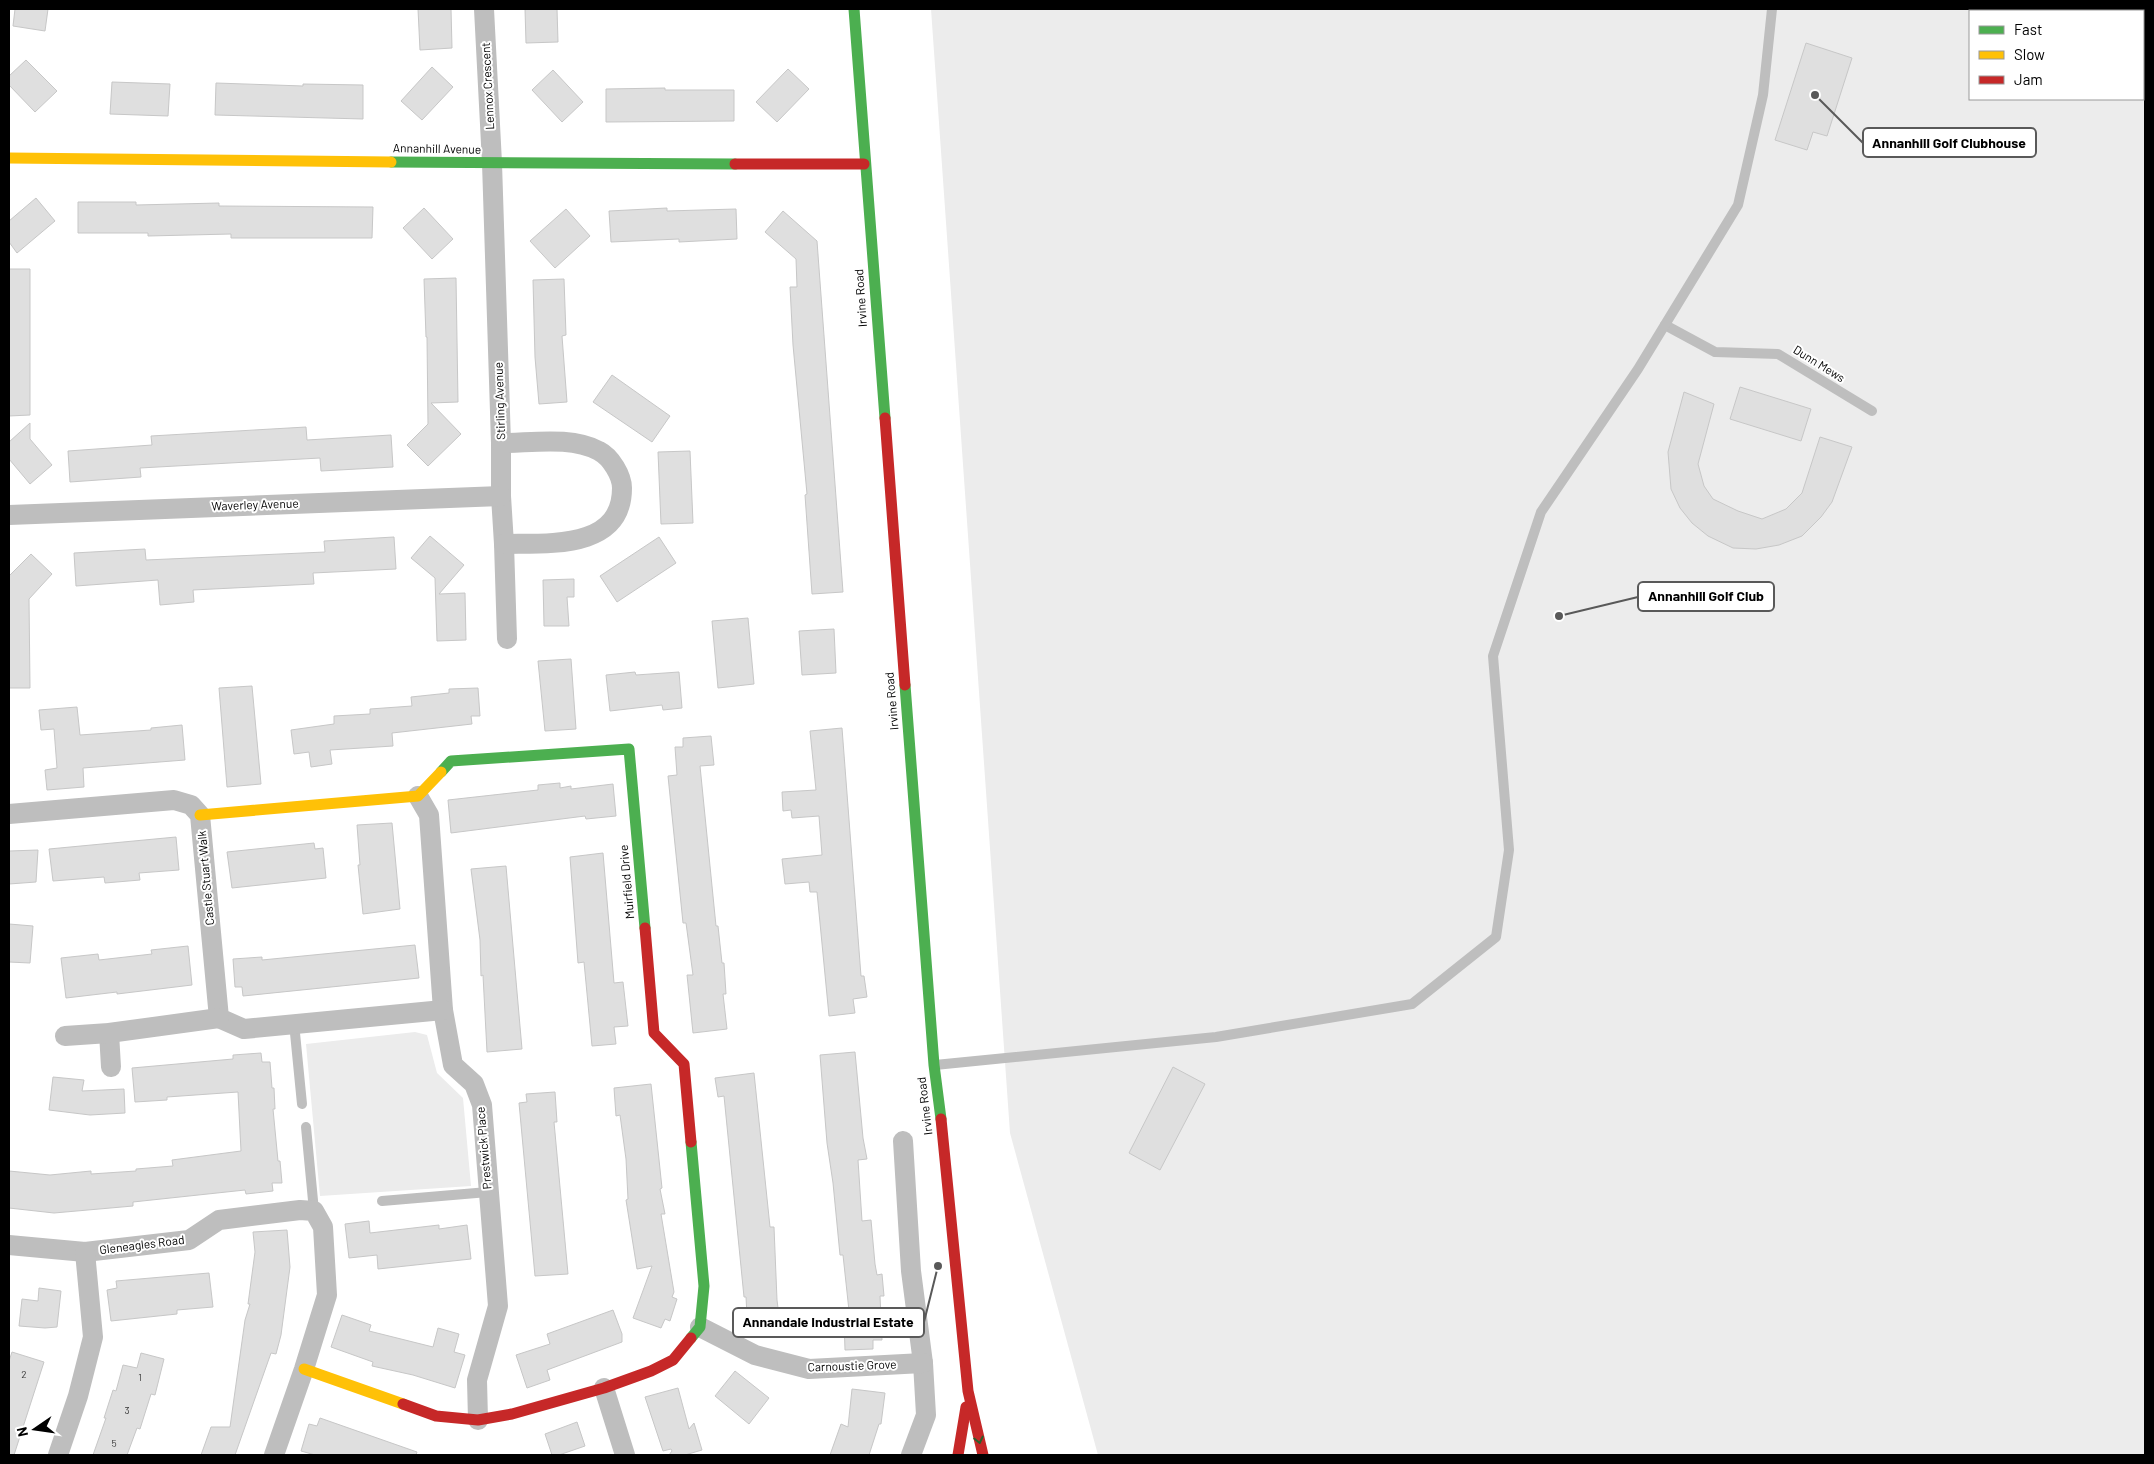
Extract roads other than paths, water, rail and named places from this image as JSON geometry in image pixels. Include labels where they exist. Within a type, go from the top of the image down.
[{"type":"street","name":"Lennox Crescent","points":[[484,9],[492,163]]},
{"type":"street","name":"Irvine Road","points":[[854,9],[864,164],[934,1065],[948,1179],[968,1391]]},
{"type":"street","name":"Annanhill Avenue","points":[[9,158],[492,163],[864,164]]},
{"type":"street","name":"Stirling Avenue","points":[[492,163],[501,496],[507,638]]},
{"type":"street","points":[[501,443],[574,442],[600,451],[622,479],[622,499],[616,516],[600,531],[570,542],[504,544]]},
{"type":"street","name":"Waverley Avenue","points":[[9,515],[501,496]]},
{"type":"street","name":"Muirfield Drive","points":[[418,796],[451,761],[629,749],[654,1033],[684,1064],[704,1286],[700,1327]]},
{"type":"street","points":[[200,815],[418,796]]},
{"type":"street","name":"Prestwick Place","points":[[418,796],[429,815],[443,1010],[453,1065],[474,1084],[482,1105],[498,1306],[477,1380],[478,1420]]},
{"type":"street","name":"Castle Stuart Walk","points":[[9,814],[174,800],[191,805],[200,815],[219,1018]]},
{"type":"street","points":[[65,1036],[109,1034],[219,1018],[244,1029],[294,1023],[336,1022],[443,1010]]},
{"type":"street","points":[[109,1034],[111,1067]]},
{"type":"street","points":[[903,1141],[911,1271],[923,1363],[926,1415],[911,1455]]},
{"type":"street","name":"Gleneagles Road","points":[[9,1245],[85,1252],[189,1240],[219,1220],[300,1210],[314,1211]]},
{"type":"street","points":[[274,1455],[304,1370],[327,1295],[323,1227],[314,1211]]},
{"type":"street","points":[[58,1455],[78,1396],[93,1337],[85,1252]]},
{"type":"street","points":[[304,1370],[436,1416],[478,1420],[512,1414],[604,1388],[651,1371],[673,1360],[700,1327]]},
{"type":"street","name":"Carnoustie Grove","points":[[700,1327],[755,1355],[808,1369],[923,1363]]},
{"type":"street","points":[[604,1388],[625,1455]]},
{"type":"street","points":[[958,1455],[968,1391]]},
{"type":"street","points":[[968,1391],[983,1455]]},
{"type":"lane","points":[[934,1065],[1216,1037],[1412,1004],[1496,937],[1509,850],[1493,656],[1541,512],[1638,369],[1738,205],[1763,94],[1772,9]]},
{"type":"lane","name":"Dunn Mews","points":[[1665,325],[1715,352],[1778,354],[1872,411]]},
{"type":"lane","points":[[294,1023],[302,1104]]},
{"type":"lane","points":[[306,1126],[314,1211]]},
{"type":"lane","points":[[382,1202],[488,1192]]},
{"type":"place","name":"Annanhill Golf Clubhouse","points":[[1815,95]]},
{"type":"place","name":"Annanhill Golf Club","points":[[1559,616]]},
{"type":"place","name":"Annandale Industrial Estate","points":[[938,1266]]}]
